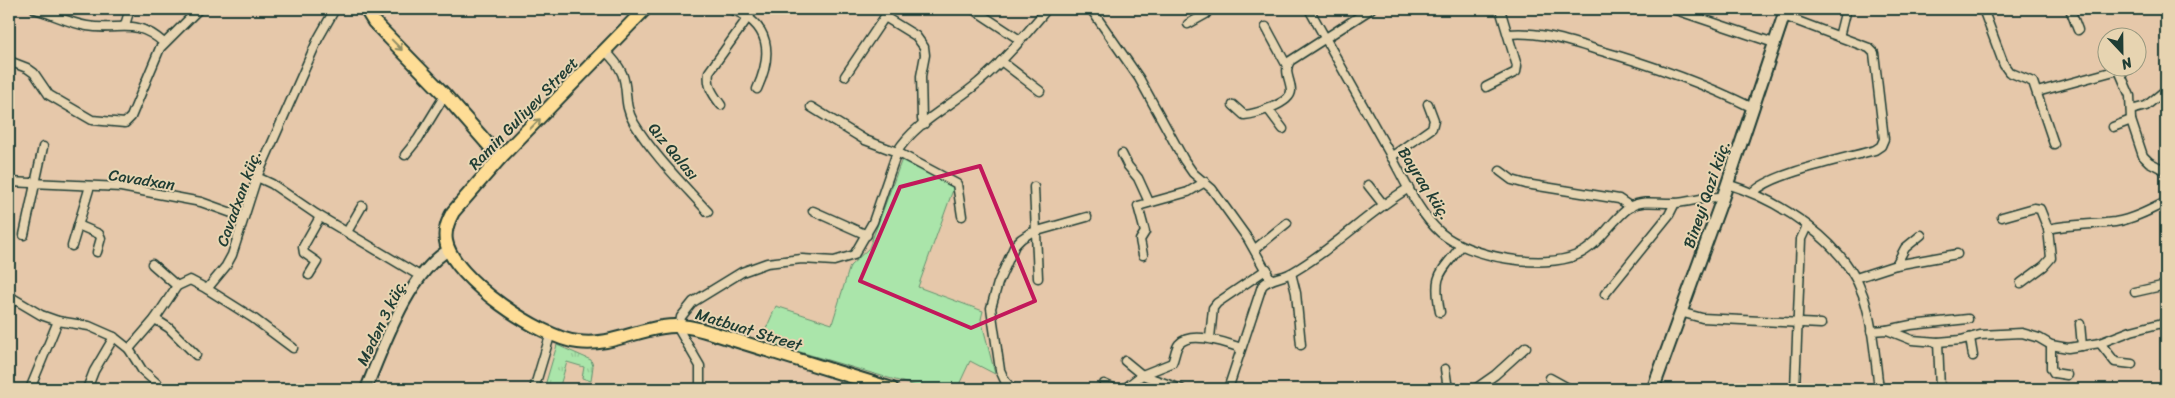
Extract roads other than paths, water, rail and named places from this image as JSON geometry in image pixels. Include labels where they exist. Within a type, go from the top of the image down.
[{"type":"main road","points":[[366,9],[374,22],[445,95],[500,158]]},
{"type":"main road","name":"Ramin Guliyev Street","points":[[449,250],[446,232],[453,212],[500,158],[645,9]]},
{"type":"main road","name":"Bineyi Qazi küç.","points":[[1653,389],[1723,197],[1785,12]]},
{"type":"main road","name":"Matbuat Street","points":[[449,250],[455,261],[478,286],[550,336],[577,342],[605,342],[662,327],[679,326],[712,332],[892,389]]},
{"type":"street","points":[[35,9],[87,26],[125,25],[146,30],[164,43]]},
{"type":"street","points":[[9,61],[27,68],[34,73],[49,95],[92,120],[122,124],[131,117],[164,43],[199,9]]},
{"type":"street","name":"Cavadxan küç.","points":[[207,289],[229,260],[256,177],[318,39],[335,9]]},
{"type":"street","points":[[731,9],[747,16],[759,27],[766,44],[765,72],[757,89]]},
{"type":"street","points":[[721,105],[712,94],[707,82],[709,72],[747,16],[754,9]]},
{"type":"street","points":[[845,76],[890,9]]},
{"type":"street","points":[[973,9],[1020,40]]},
{"type":"street","points":[[700,389],[700,366],[695,355],[680,335],[679,326],[683,312],[692,302],[742,272],[767,263],[802,259],[843,260],[854,255],[867,235],[897,152],[906,138],[968,92],[1001,61],[1047,9]]},
{"type":"street","points":[[1091,9],[1139,78],[1184,160],[1193,173],[1205,182],[1255,249],[1271,280]]},
{"type":"street","points":[[1188,24],[1206,14],[1209,9]]},
{"type":"street","name":"Bayraq küç.","points":[[1308,9],[1409,188],[1432,223],[1449,239],[1461,246],[1539,263],[1569,258],[1588,249],[1631,207]]},
{"type":"street","points":[[1287,66],[1295,57],[1371,9]]},
{"type":"street","points":[[1486,87],[1516,72],[1517,66],[1500,9]]},
{"type":"street","points":[[1673,9],[1774,43]]},
{"type":"street","points":[[1839,37],[1846,9]]},
{"type":"street","points":[[1984,9],[2004,65],[2009,72],[2033,82],[2054,144]]},
{"type":"street","points":[[2070,9],[2078,30]]},
{"type":"street","points":[[125,25],[129,12]]},
{"type":"street","points":[[1754,192],[1759,186],[1774,180],[1881,146],[1884,139],[1874,53],[1785,12]]},
{"type":"street","points":[[885,17],[916,36],[924,47],[925,55],[921,76],[922,119],[924,124]]},
{"type":"street","points":[[1233,105],[1244,115],[1268,109],[1288,98],[1290,94],[1287,66],[1266,27]]},
{"type":"street","points":[[1508,34],[1533,33],[1653,66],[1717,91],[1753,108]]},
{"type":"street","name":"Qız Qalası","points":[[605,51],[617,62],[624,73],[632,121],[647,144],[708,212]]},
{"type":"street","points":[[1001,61],[1040,91]]},
{"type":"street","points":[[2037,92],[2098,75]]},
{"type":"street","points":[[2122,78],[2130,96],[2131,120],[2143,156],[2149,162],[2166,171]]},
{"type":"street","points":[[2131,110],[2146,106],[2162,93]]},
{"type":"street","points":[[405,155],[418,139],[445,95]]},
{"type":"street","points":[[1392,157],[1432,128],[1434,120],[1428,104]]},
{"type":"street","points":[[811,107],[864,140],[897,152],[957,184],[962,216]]},
{"type":"street","points":[[1268,109],[1283,129]]},
{"type":"street","points":[[2113,127],[2131,120]]},
{"type":"street","points":[[24,235],[43,148]]},
{"type":"street","points":[[1122,154],[1128,166],[1138,178],[1149,202]]},
{"type":"street","points":[[1500,171],[1512,180],[1526,184],[1619,199],[1631,207],[1646,202],[1675,203],[1706,196],[1723,197]]},
{"type":"street","points":[[256,177],[272,184],[320,217],[420,276]]},
{"type":"street","name":"Cavadxan","points":[[9,182],[121,187],[192,201],[243,217]]},
{"type":"street","points":[[1143,255],[1140,240],[1144,232],[1137,208],[1149,202],[1188,192],[1205,182]]},
{"type":"street","points":[[1727,184],[1754,192],[1784,209],[1807,226],[1838,254],[1856,278],[1863,294],[1871,331],[1879,389]]},
{"type":"street","points":[[1368,185],[1383,204]]},
{"type":"street","points":[[72,246],[90,186]]},
{"type":"street","points":[[1034,188],[1038,278]]},
{"type":"street","points":[[1228,389],[1260,291],[1265,283],[1291,274],[1335,245],[1383,204],[1409,188]]},
{"type":"street","points":[[2048,229],[2066,225],[2115,222],[2129,219],[2166,202]]},
{"type":"street","points":[[1606,294],[1669,215],[1675,203]]},
{"type":"street","points":[[347,232],[362,206]]},
{"type":"street","points":[[2002,217],[2034,208],[2040,209],[2048,229],[2051,258],[2044,266],[2021,282]]},
{"type":"street","points":[[813,211],[867,235]]},
{"type":"street","points":[[309,275],[317,262],[304,253],[303,247],[320,217]]},
{"type":"street","points":[[1012,389],[1005,381],[1000,370],[991,308],[992,298],[1015,245],[1021,239],[1035,232],[1087,217]]},
{"type":"street","points":[[1255,249],[1287,223]]},
{"type":"street","points":[[78,225],[99,234],[102,238],[98,252]]},
{"type":"street","points":[[1795,389],[1802,239],[1807,226]]},
{"type":"street","points":[[1896,266],[1906,248],[1921,235]]},
{"type":"street","points":[[1440,312],[1435,287],[1437,280],[1461,246]]},
{"type":"street","name":"Mədən 3 küç.","points":[[366,389],[406,299],[420,276],[438,257],[449,250]]},
{"type":"street","points":[[1856,278],[1896,266],[1957,254]]},
{"type":"street","points":[[152,264],[177,286]]},
{"type":"street","points":[[1210,338],[1213,308],[1217,303],[1267,269]]},
{"type":"street","points":[[1291,274],[1296,293],[1301,345]]},
{"type":"street","points":[[129,350],[155,319],[177,286],[190,280],[253,318],[293,348]]},
{"type":"street","points":[[2135,292],[2166,285]]},
{"type":"street","points":[[9,308],[11,297],[41,315],[58,321],[89,326],[114,337],[129,350],[142,370],[163,389]]},
{"type":"street","points":[[1680,312],[1702,318],[1821,324]]},
{"type":"street","points":[[155,319],[169,328],[196,355]]},
{"type":"street","points":[[1871,331],[1968,319]]},
{"type":"street","points":[[30,389],[58,321]]},
{"type":"street","points":[[1887,330],[1912,340],[1938,342],[1985,334],[2022,333],[2039,338],[2051,345],[2068,348],[2100,343],[2131,331],[2166,322]]},
{"type":"street","points":[[2080,324],[2082,346]]},
{"type":"street","points":[[534,389],[550,336]]},
{"type":"street","points":[[87,389],[94,371],[114,337]]},
{"type":"street","points":[[1124,389],[1142,375],[1172,363],[1180,343],[1210,338],[1241,348]]},
{"type":"street","points":[[1970,338],[1973,356]]},
{"type":"street","points":[[1938,342],[1940,389]]},
{"type":"street","points":[[2100,343],[2115,362],[2132,364]]},
{"type":"street","points":[[2051,345],[2051,368],[2054,373],[2067,376]]},
{"type":"street","points":[[1475,389],[1495,375],[1526,346]]},
{"type":"street","points":[[1126,360],[1142,375],[1181,389]]},
{"type":"street","points":[[1445,369],[1448,389]]},
{"type":"street","points":[[1550,378],[1570,389]]},
{"type":"street","points":[[1104,384],[1114,389]]},
{"type":"street","points":[[333,389],[340,389]]}]
